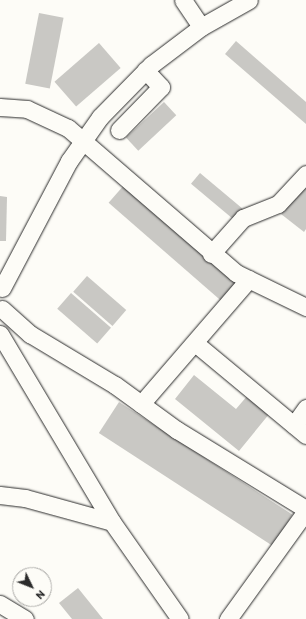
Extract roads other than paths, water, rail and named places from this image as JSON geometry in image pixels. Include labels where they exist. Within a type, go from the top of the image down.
[{"type":"lane","points":[[183,0],[201,27]]},
{"type":"lane","points":[[228,619],[306,510],[177,430],[141,404],[30,334],[1,311],[4,302],[1,287],[69,161],[100,117],[145,70],[201,27],[249,0]]},
{"type":"lane","points":[[120,130],[160,87],[145,70]]},
{"type":"lane","points":[[0,107],[27,109],[47,115],[84,140],[211,254],[249,279],[306,307]]},
{"type":"lane","points":[[211,254],[243,218],[278,204],[306,174]]},
{"type":"lane","points":[[141,404],[249,279]]},
{"type":"lane","points":[[0,334],[112,522],[174,616]]},
{"type":"lane","points":[[195,343],[300,430],[306,408]]},
{"type":"lane","points":[[0,495],[25,498],[112,522]]},
{"type":"lane","points":[[0,604],[25,619]]}]
